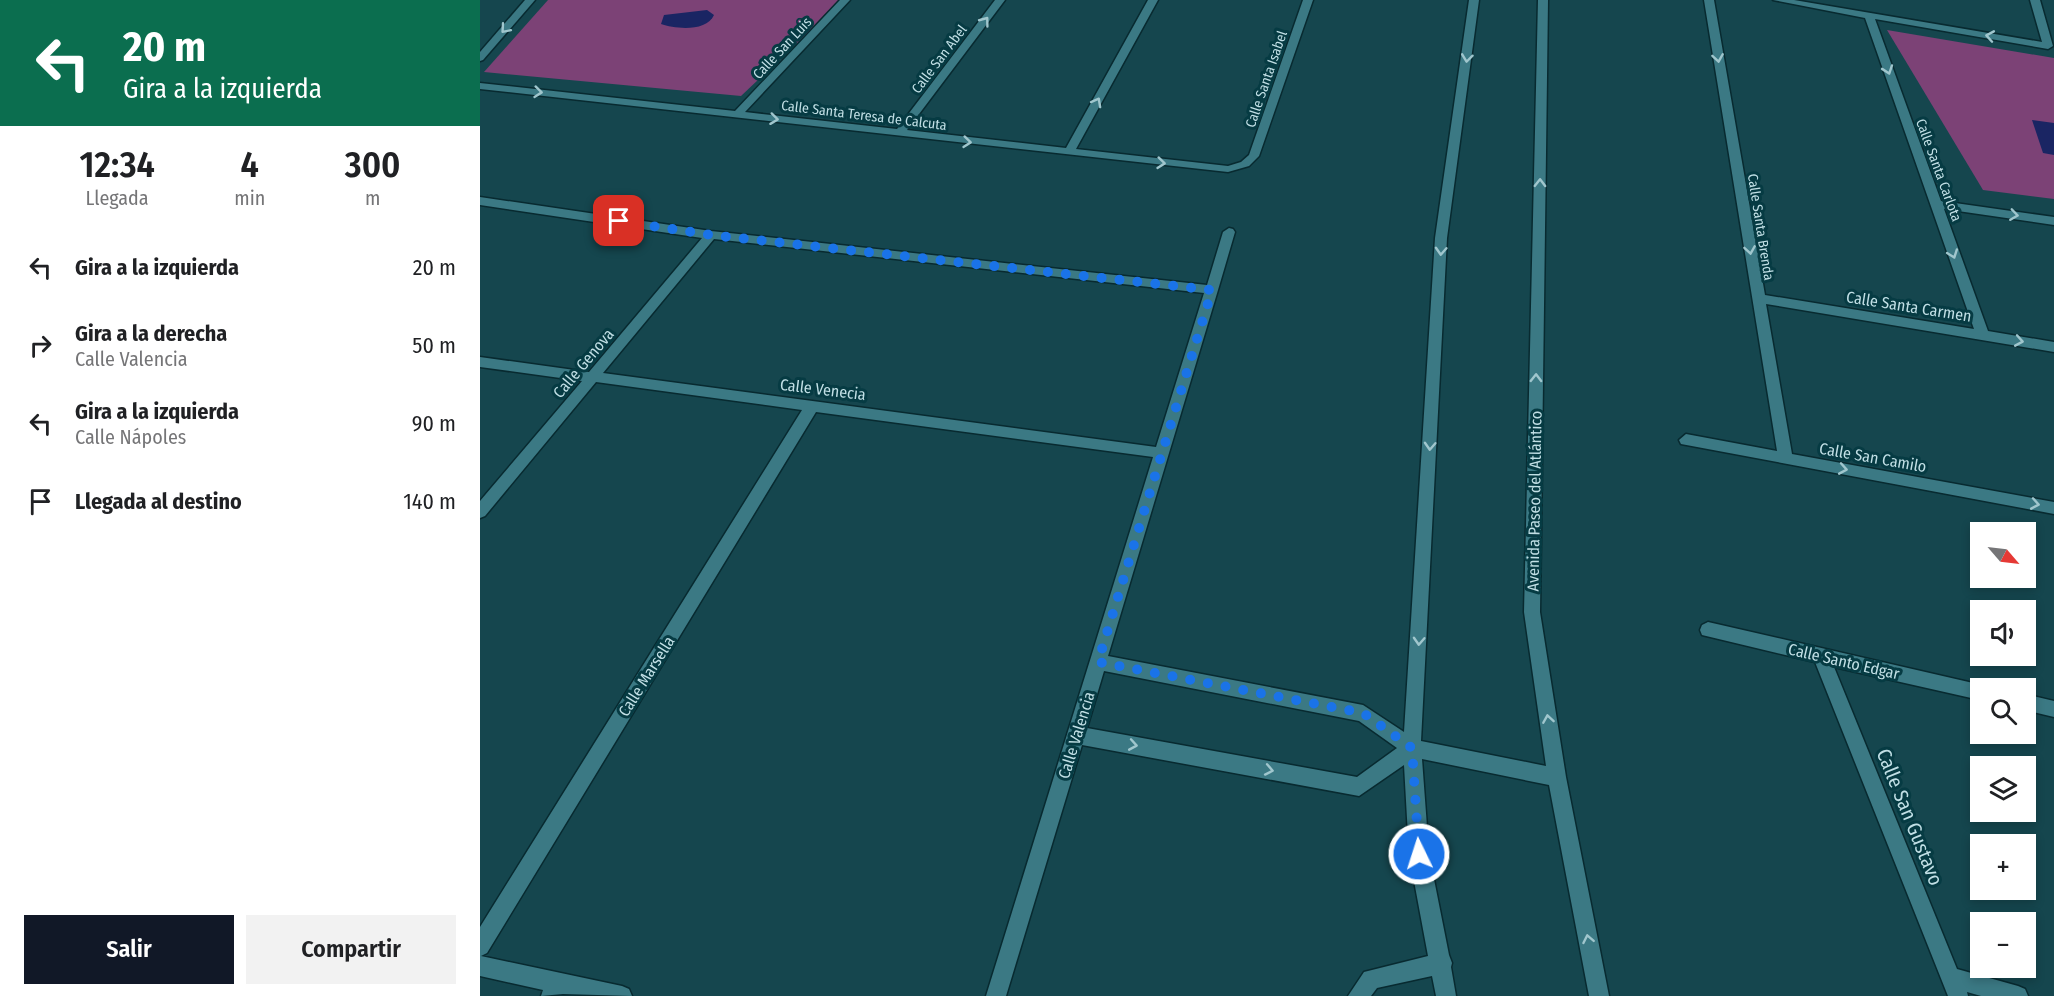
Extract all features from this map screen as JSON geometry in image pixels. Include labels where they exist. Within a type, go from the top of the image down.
[{"type":"street","points":[[480,58],[530,0]]},
{"type":"street","name":"Calle San Luis","points":[[737,115],[845,0]]},
{"type":"street","name":"Calle San Abel","points":[[899,134],[1000,0]]},
{"type":"street","points":[[1068,153],[1153,0]]},
{"type":"street","name":"Calle Santa Isabel","points":[[1245,164],[1254,156],[1308,0]]},
{"type":"street","points":[[1446,996],[1442,963],[1419,854],[1412,748],[1441,238],[1474,0]]},
{"type":"street","name":"Avenida Paseo del Atlántico","points":[[1543,0],[1532,594],[1538,661],[1557,777],[1599,996]]},
{"type":"street","name":"Calle Santa Brenda","points":[[1709,0],[1786,459]]},
{"type":"street","points":[[1778,0],[2048,46],[2035,0]]},
{"type":"street","name":"Calle Santa Carlota","points":[[1869,15],[1983,335]]},
{"type":"street","name":"Calle Santa Teresa de Calcuta","points":[[480,86],[1215,169],[1228,169],[1245,164]]},
{"type":"street","points":[[480,201],[711,235],[1212,290]]},
{"type":"street","points":[[1935,204],[2054,221]]},
{"type":"street","name":"Calle Valencia","points":[[996,996],[1229,232]]},
{"type":"street","name":"Calle Genova","points":[[480,512],[711,235]]},
{"type":"street","name":"Calle Santa Carmen","points":[[1758,298],[2054,347]]},
{"type":"street","name":"Calle Venecia","points":[[480,362],[591,379],[1162,453]]},
{"type":"street","name":"Calle Marsella","points":[[480,946],[812,406]]},
{"type":"street","name":"Calle San Camilo","points":[[1686,440],[2054,508]]},
{"type":"street","name":"Calle Santo Edgar","points":[[1708,630],[1970,690]]},
{"type":"street","name":"Calle San Gustavo","points":[[1821,655],[1954,987]]},
{"type":"street","points":[[1098,662],[1363,713],[1412,748],[1557,777]]},
{"type":"street","points":[[2036,705],[2054,709]]},
{"type":"street","points":[[1076,735],[1359,787],[1412,748]]},
{"type":"street","points":[[1358,996],[1371,980],[1442,963]]},
{"type":"street","points":[[480,966],[555,989],[622,996]]},
{"type":"street","points":[[1954,987],[2018,996]]},
{"type":"shaded area","points":[[548,0],[843,0],[741,96],[484,72]]},
{"type":"shaded area","points":[[707,10],[714,15],[698,27],[682,28],[661,24],[664,15]]},
{"type":"shaded area","points":[[1887,30],[2054,58],[2054,199],[1983,190]]},
{"type":"shaded area","points":[[2032,120],[2054,123],[2054,155],[2043,153]]},
{"type":"route","points":[[619,221],[711,235],[1212,290],[1098,662],[1363,713],[1412,748],[1419,854]]}]
